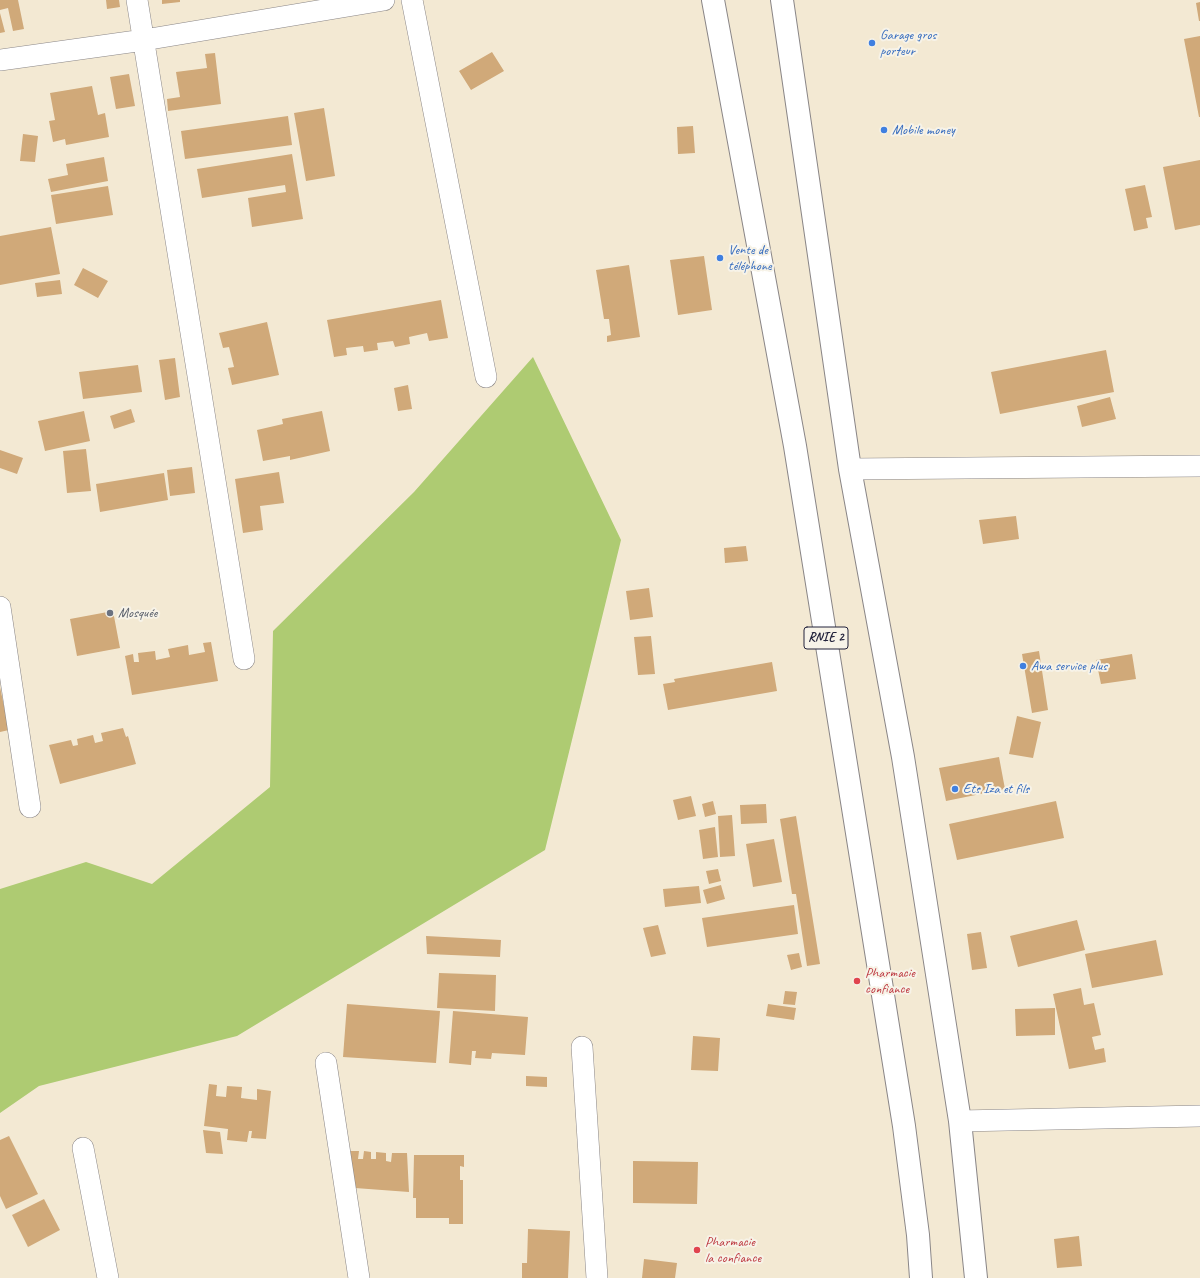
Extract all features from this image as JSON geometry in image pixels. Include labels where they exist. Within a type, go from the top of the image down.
[{"type":"main road","name":"RNIE 2","points":[[713,0],[795,446],[904,1126],[918,1235],[921,1278]]},
{"type":"main road","points":[[782,0],[850,469],[903,757],[960,1121],[976,1278]]},
{"type":"street","points":[[137,0],[244,659]]},
{"type":"street","points":[[0,60],[144,40],[384,0]]},
{"type":"street","points":[[412,0],[486,377]]},
{"type":"street","points":[[850,469],[1200,466]]},
{"type":"street","points":[[0,607],[30,807]]},
{"type":"street","points":[[582,1047],[597,1278]]},
{"type":"street","points":[[326,1063],[359,1278]]},
{"type":"street","points":[[960,1121],[1200,1116]]},
{"type":"street","points":[[83,1148],[108,1278]]},
{"type":"green space","points":[[533,357],[621,540],[545,850],[237,1036],[39,1086],[0,1113],[0,889],[86,862],[152,884],[270,787],[273,631],[414,492]]},
{"type":"building","points":[[0,0],[18,0],[24,29],[13,31],[8,8],[0,10]]},
{"type":"building","points":[[106,0],[119,0],[120,7],[107,9]]},
{"type":"building","points":[[162,0],[180,0],[180,2],[162,4]]},
{"type":"building","points":[[1200,2],[1200,21],[1199,21],[1196,3]]},
{"type":"building","points":[[0,13],[5,32],[0,33]]},
{"type":"building","points":[[1200,36],[1200,117],[1199,117],[1184,39]]},
{"type":"building","points":[[492,52],[504,71],[471,90],[459,71]]},
{"type":"building","points":[[215,53],[221,104],[168,111],[167,99],[180,97],[176,72],[207,68],[205,54]]},
{"type":"building","points":[[129,74],[135,106],[116,109],[110,77]]},
{"type":"building","points":[[92,86],[98,115],[105,113],[109,137],[66,145],[65,139],[53,142],[49,121],[55,120],[50,93]]},
{"type":"building","points":[[324,108],[335,176],[306,181],[294,113]]},
{"type":"building","points":[[288,116],[292,145],[185,159],[181,131]]},
{"type":"building","points":[[693,126],[695,153],[678,154],[677,127]]},
{"type":"building","points":[[23,134],[38,136],[35,162],[20,161]]},
{"type":"building","points":[[292,154],[303,219],[252,227],[248,198],[286,192],[285,185],[202,198],[197,169]]},
{"type":"building","points":[[104,157],[108,181],[51,192],[48,179],[68,175],[66,164]]},
{"type":"building","points":[[1200,160],[1200,225],[1175,230],[1163,167]]},
{"type":"building","points":[[1145,185],[1152,217],[1146,218],[1148,228],[1134,231],[1125,189]]},
{"type":"building","points":[[108,186],[113,215],[56,224],[51,195]]},
{"type":"building","points":[[51,227],[60,274],[0,285],[0,236]]},
{"type":"building","points":[[704,256],[712,310],[678,315],[670,260]]},
{"type":"building","points":[[629,265],[640,337],[607,342],[607,336],[611,335],[609,319],[604,319],[596,270]]},
{"type":"building","points":[[83,268],[108,281],[98,298],[74,285]]},
{"type":"building","points":[[60,280],[62,294],[37,297],[35,283]]},
{"type":"building","points":[[441,300],[448,338],[429,341],[427,333],[409,337],[410,344],[395,347],[393,341],[377,343],[378,350],[364,352],[363,346],[346,348],[347,355],[334,357],[327,320]]},
{"type":"building","points":[[267,322],[279,375],[232,385],[228,368],[234,367],[229,347],[223,348],[219,333]]},
{"type":"building","points":[[1106,350],[1114,392],[1000,414],[991,372]]},
{"type":"building","points":[[175,358],[180,397],[165,400],[159,360]]},
{"type":"building","points":[[138,365],[142,392],[83,399],[79,372]]},
{"type":"building","points":[[408,385],[412,409],[398,411],[394,388]]},
{"type":"building","points":[[1110,397],[1116,419],[1082,427],[1077,406]]},
{"type":"building","points":[[131,409],[135,422],[114,429],[110,416]]},
{"type":"building","points":[[84,411],[90,441],[45,451],[38,421]]},
{"type":"building","points":[[322,411],[330,451],[290,460],[290,456],[263,461],[257,430],[283,424],[282,419]]},
{"type":"building","points":[[86,449],[91,491],[67,493],[63,451]]},
{"type":"building","points":[[0,450],[23,458],[17,474],[0,468]]},
{"type":"building","points":[[192,467],[195,493],[170,496],[167,470]]},
{"type":"building","points":[[279,472],[284,503],[260,506],[263,530],[243,533],[235,479]]},
{"type":"building","points":[[164,473],[168,500],[100,512],[96,484]]},
{"type":"building","points":[[1016,516],[1019,539],[983,544],[979,520]]},
{"type":"building","points":[[746,546],[748,561],[725,563],[724,548]]},
{"type":"building","points":[[649,588],[653,617],[630,620],[626,591]]},
{"type":"building","points":[[113,611],[120,648],[77,656],[70,619]]},
{"type":"building","points":[[651,636],[655,674],[638,675],[634,637]]},
{"type":"building","points":[[211,642],[218,681],[132,695],[125,656],[133,654],[134,662],[139,662],[138,653],[155,651],[156,660],[170,657],[168,649],[188,645],[189,655],[205,652],[203,643]]},
{"type":"building","points":[[1039,651],[1048,710],[1032,713],[1022,654]]},
{"type":"building","points":[[1132,654],[1136,679],[1101,684],[1096,660]]},
{"type":"building","points":[[772,662],[777,691],[668,710],[663,684],[675,682],[674,679]]},
{"type":"building","points":[[0,687],[9,730],[0,732]]},
{"type":"building","points":[[1017,716],[1041,722],[1033,758],[1009,754]]},
{"type":"building","points":[[123,728],[126,737],[128,736],[136,764],[60,784],[49,745],[71,740],[73,746],[78,745],[77,739],[93,735],[95,743],[103,741],[101,733]]},
{"type":"building","points":[[999,757],[1005,789],[946,801],[939,768]]},
{"type":"building","points":[[691,796],[696,816],[678,820],[673,800]]},
{"type":"building","points":[[713,801],[716,814],[705,817],[702,804]]},
{"type":"building","points":[[1056,801],[1064,838],[957,860],[949,824]]},
{"type":"building","points":[[766,804],[767,823],[741,824],[740,805]]},
{"type":"building","points":[[732,815],[735,856],[720,857],[718,816]]},
{"type":"building","points":[[796,816],[820,964],[807,966],[796,894],[792,894],[780,819]]},
{"type":"building","points":[[715,827],[718,857],[703,859],[699,830]]},
{"type":"building","points":[[774,839],[782,882],[753,887],[746,844]]},
{"type":"building","points":[[718,869],[721,881],[709,884],[706,871]]},
{"type":"building","points":[[721,885],[725,899],[707,904],[703,890]]},
{"type":"building","points":[[699,886],[701,903],[665,907],[663,889]]},
{"type":"building","points":[[794,905],[798,934],[707,947],[702,918]]},
{"type":"building","points":[[1077,920],[1085,950],[1018,967],[1010,936]]},
{"type":"building","points":[[658,925],[666,954],[651,957],[643,928]]},
{"type":"building","points":[[981,932],[987,968],[972,970],[967,934]]},
{"type":"building","points":[[426,936],[501,940],[500,957],[427,954]]},
{"type":"building","points":[[1156,940],[1163,975],[1092,988],[1085,954]]},
{"type":"building","points":[[799,953],[802,967],[791,970],[787,955]]},
{"type":"building","points":[[439,973],[496,975],[495,1011],[437,1008]]},
{"type":"building","points":[[1081,988],[1084,1005],[1094,1003],[1101,1035],[1092,1037],[1095,1050],[1104,1048],[1106,1062],[1069,1069],[1053,994]]},
{"type":"building","points":[[785,991],[797,992],[795,1005],[783,1004]]},
{"type":"building","points":[[347,1004],[440,1011],[436,1063],[343,1057]]},
{"type":"building","points":[[768,1004],[796,1008],[794,1020],[766,1016]]},
{"type":"building","points":[[1055,1008],[1055,1035],[1016,1036],[1015,1009]]},
{"type":"building","points":[[453,1011],[528,1017],[525,1055],[492,1053],[491,1059],[475,1058],[476,1051],[472,1051],[471,1065],[449,1063]]},
{"type":"building","points":[[693,1036],[720,1038],[718,1071],[691,1070]]},
{"type":"building","points":[[526,1076],[547,1077],[547,1087],[526,1086]]},
{"type":"building","points":[[209,1084],[217,1085],[216,1096],[226,1097],[227,1086],[242,1087],[241,1098],[257,1100],[257,1089],[271,1091],[266,1139],[251,1138],[252,1131],[249,1131],[247,1142],[227,1140],[228,1129],[204,1126]]},
{"type":"building","points":[[203,1130],[220,1132],[223,1154],[206,1153]]},
{"type":"building","points":[[9,1136],[38,1194],[6,1209],[0,1196],[0,1140]]},
{"type":"building","points":[[349,1151],[359,1151],[358,1159],[363,1159],[364,1151],[371,1152],[371,1159],[376,1159],[376,1152],[386,1153],[386,1161],[391,1162],[392,1153],[407,1153],[409,1192],[355,1188]]},
{"type":"building","points":[[414,1155],[464,1155],[464,1167],[460,1166],[460,1180],[463,1180],[463,1224],[449,1224],[449,1218],[416,1218],[416,1198],[413,1198]]},
{"type":"building","points":[[633,1161],[698,1162],[697,1204],[633,1203]]},
{"type":"building","points":[[44,1199],[60,1230],[28,1247],[12,1215]]},
{"type":"building","points":[[528,1229],[570,1231],[568,1278],[522,1278],[522,1263],[527,1263]]},
{"type":"building","points":[[1079,1236],[1082,1266],[1057,1268],[1054,1239]]},
{"type":"building","points":[[644,1259],[677,1263],[675,1278],[642,1278]]},
{"type":"place","name":"Garage gros porteur","points":[[872,43]]},
{"type":"place","name":"Mobile money","points":[[884,130]]},
{"type":"place","name":"Vente de téléphone","points":[[720,258]]},
{"type":"place","name":"Mosquée","points":[[110,613]]},
{"type":"place","name":"Awa service plus","points":[[1023,666]]},
{"type":"place","name":"Ets Iza et fils","points":[[955,789]]},
{"type":"place","name":"Pharmacie confiance","points":[[857,981]]},
{"type":"place","name":"Pharmacie la confiance","points":[[697,1250]]}]
